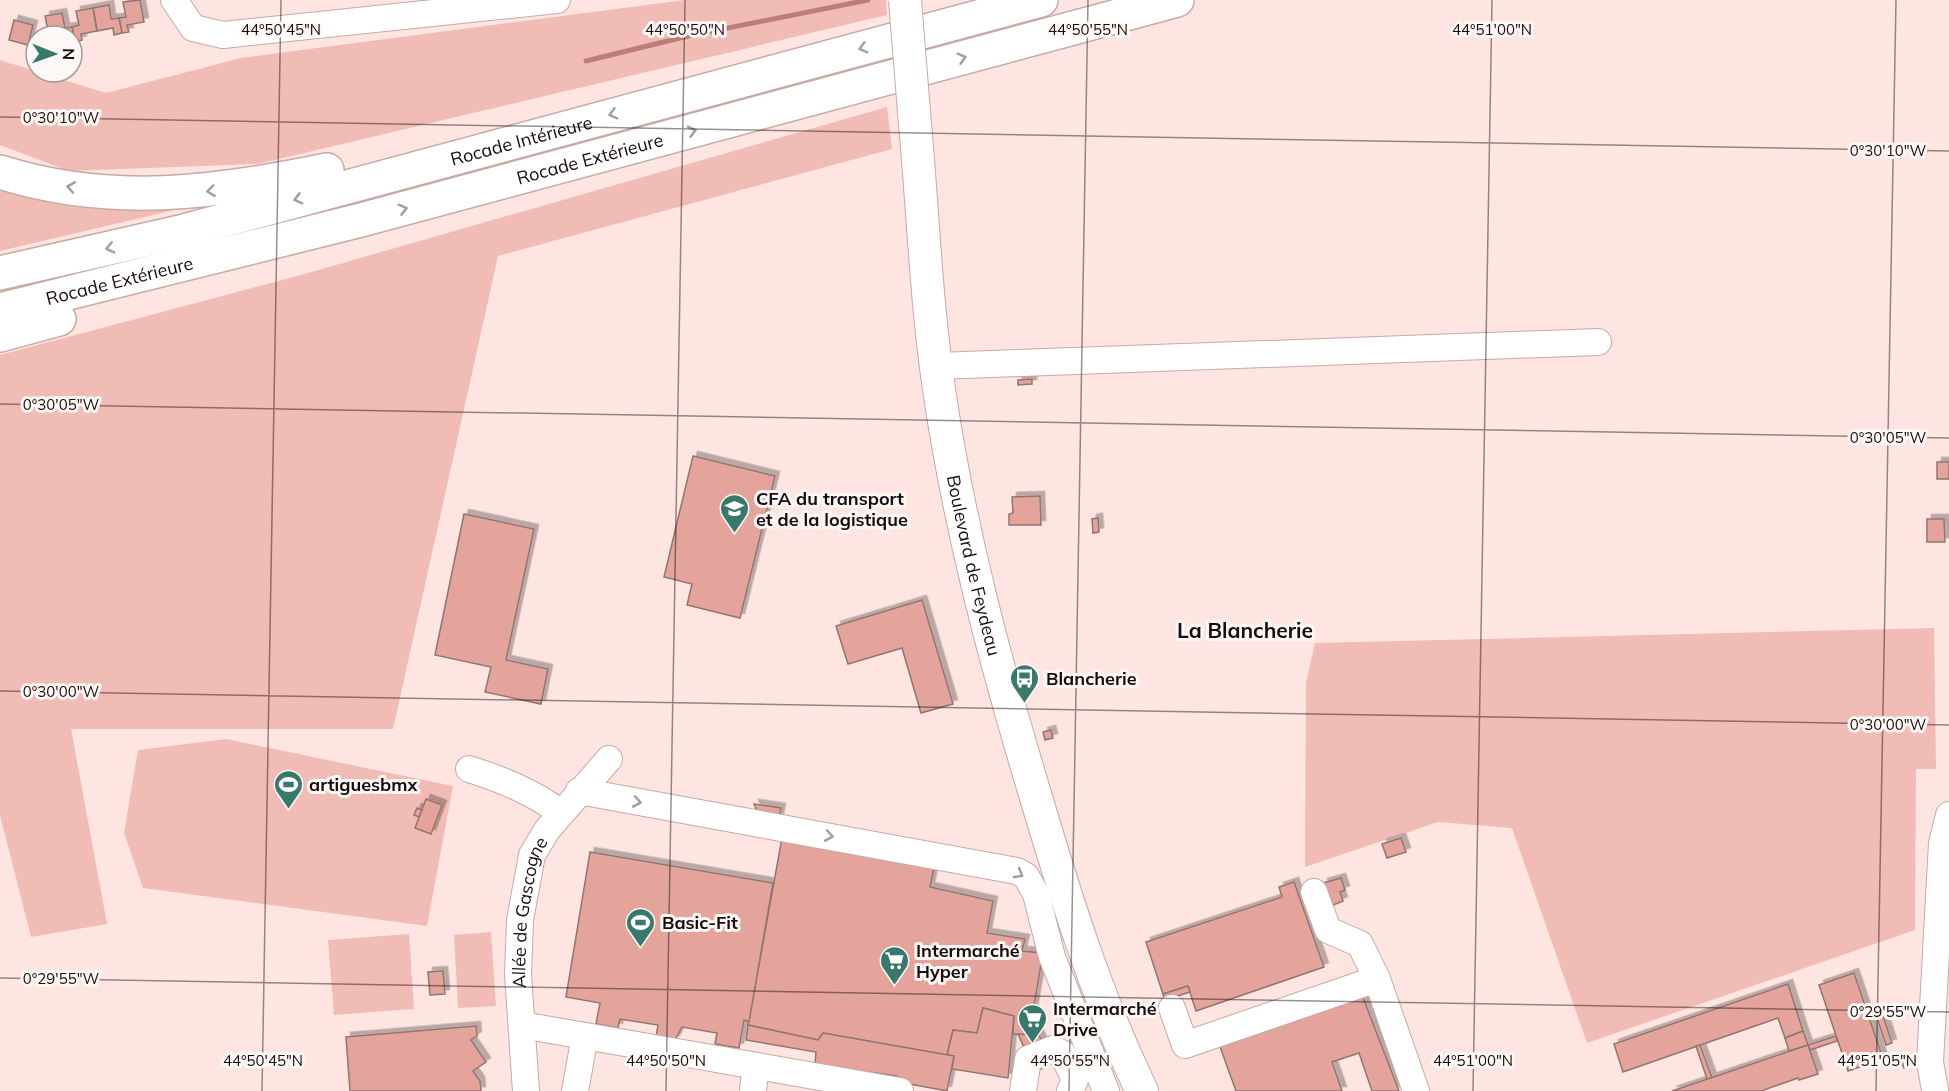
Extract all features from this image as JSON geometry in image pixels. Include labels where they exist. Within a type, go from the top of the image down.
[{"type":"highway","name":"Rocade Intérieure","points":[[0,273],[184,231],[1041,0]]},
{"type":"highway","name":"Rocade Extérieure","points":[[0,310],[361,220],[1178,0]]},
{"type":"highway","points":[[0,172],[22,179],[86,190],[150,194],[201,192],[517,140]]},
{"type":"highway","points":[[0,335],[192,284],[267,259],[361,220]]},
{"type":"main road","name":"Boulevard de Feydeau","points":[[905,0],[937,366],[956,496],[986,622],[1069,909],[1113,1030],[1142,1091]]},
{"type":"street","points":[[174,0],[193,28],[223,35],[557,0]]},
{"type":"street","points":[[937,366],[1598,342]]},
{"type":"street","name":"Allée de Gascogne","points":[[526,1091],[518,975],[520,920],[532,855],[547,830],[609,759]]},
{"type":"street","points":[[469,769],[510,782],[542,798],[561,813]]},
{"type":"street","points":[[579,791],[1017,871],[1026,876],[1036,894],[1052,957],[1106,1091]]},
{"type":"street","points":[[1938,1090],[1930,1062],[1942,843],[1949,815]]},
{"type":"street","points":[[1314,892],[1328,930],[1360,944],[1377,979],[1416,1091]]},
{"type":"street","points":[[1172,1008],[1185,1045],[1377,979]]},
{"type":"street","points":[[522,1025],[585,1036],[759,1083],[900,1091]]},
{"type":"street","points":[[575,1091],[585,1036]]},
{"type":"street","points":[[1023,1091],[1028,1059],[1048,1050],[1059,1050],[1075,1087]]},
{"type":"shaded area","points":[[685,0],[886,0],[887,15],[258,164],[69,171],[0,145],[0,60],[24,67],[24,84],[77,84],[106,93],[241,58]]},
{"type":"shaded area","points":[[887,107],[892,149],[498,256],[393,729],[71,729],[107,924],[31,937],[0,815],[0,355],[301,275]]},
{"type":"shaded area","points":[[0,184],[176,207],[170,211],[0,251]]},
{"type":"shaded area","points":[[1934,628],[1936,769],[1916,769],[1915,930],[1587,1043],[1512,828],[1438,822],[1305,867],[1306,683],[1315,643]]},
{"type":"shaded area","name":"artiguesbmx","points":[[226,739],[453,786],[427,926],[143,888],[124,833],[138,750]]},
{"type":"shaded area","points":[[491,932],[496,1006],[458,1008],[454,935]]},
{"type":"shaded area","points":[[409,934],[414,1009],[334,1015],[328,940]]},
{"type":"building","points":[[140,0],[144,22],[127,25],[129,32],[122,33],[119,18],[126,17],[123,2]]},
{"type":"building","points":[[109,5],[111,19],[119,18],[122,33],[114,35],[113,28],[97,31],[93,8]]},
{"type":"building","points":[[93,8],[97,31],[84,33],[84,24],[79,24],[76,11]]},
{"type":"building","points":[[62,13],[64,24],[47,24],[45,16]]},
{"type":"building","points":[[14,20],[29,24],[24,24],[24,44],[9,40]]},
{"type":"building","points":[[1032,379],[1032,384],[1018,385],[1018,380]]},
{"type":"building","points":[[693,456],[775,476],[740,618],[687,605],[692,584],[664,577]]},
{"type":"building","points":[[1937,462],[1949,462],[1949,479],[1937,479]]},
{"type":"building","points":[[1040,496],[1041,525],[1009,525],[1009,514],[1013,513],[1012,497]]},
{"type":"building","points":[[464,514],[534,529],[506,660],[548,669],[541,704],[485,692],[491,667],[435,655]]},
{"type":"building","points":[[1098,518],[1099,532],[1093,533],[1092,519]]},
{"type":"building","points":[[1927,519],[1944,519],[1945,542],[1927,542]]},
{"type":"building","points":[[922,600],[953,704],[921,713],[902,648],[848,664],[836,626]]},
{"type":"building","points":[[1051,730],[1053,738],[1045,740],[1043,732]]},
{"type":"building","points":[[426,799],[442,805],[431,834],[415,828]]},
{"type":"building","points":[[754,804],[781,808],[779,818],[759,815]]},
{"type":"building","points":[[417,808],[422,810],[419,817],[414,815]]},
{"type":"building","points":[[782,838],[935,863],[930,887],[993,901],[987,933],[1025,939],[1022,951],[1043,953],[1029,1035],[1013,1034],[1014,1016],[983,1008],[977,1033],[953,1030],[947,1055],[823,1033],[818,1040],[748,1025]]},
{"type":"building","points":[[1401,838],[1406,852],[1387,858],[1382,844]]},
{"type":"building","points":[[590,852],[773,883],[749,1022],[744,1020],[739,1048],[715,1044],[717,1033],[682,1027],[675,1040],[656,1037],[658,1025],[620,1019],[618,1028],[596,1024],[600,1003],[566,997]]},
{"type":"building","points":[[1341,878],[1345,890],[1340,892],[1343,901],[1331,906],[1323,883]]},
{"type":"building","points":[[1294,882],[1324,967],[1196,1011],[1188,986],[1163,994],[1146,942],[1282,897],[1279,887]]},
{"type":"building","points":[[443,971],[445,994],[430,995],[428,972]]},
{"type":"building","points":[[1854,973],[1883,1059],[1848,1071],[1819,985]]},
{"type":"building","points":[[1788,984],[1803,1031],[1785,1038],[1778,1018],[1623,1072],[1614,1044]]},
{"type":"building","points":[[1188,986],[1190,992],[1165,1000],[1163,994]]},
{"type":"building","points":[[1362,995],[1399,1091],[1372,1091],[1359,1053],[1332,1062],[1342,1091],[1236,1091],[1219,1044]]},
{"type":"building","points":[[983,1008],[1014,1016],[1008,1078],[952,1069],[954,1056],[947,1055],[953,1030],[977,1033]]},
{"type":"building","points":[[1882,1013],[1892,1043],[1886,1045],[1876,1015]]},
{"type":"building","points":[[1032,1020],[1052,1063],[1035,1072],[1018,1034],[1029,1035]]},
{"type":"building","points":[[748,1025],[818,1040],[823,1033],[954,1056],[947,1091],[899,1082],[897,1076],[815,1065],[816,1052],[746,1040]]},
{"type":"building","points":[[476,1026],[477,1036],[471,1040],[486,1062],[473,1071],[480,1081],[481,1091],[350,1091],[346,1037]]},
{"type":"building","points":[[1803,1031],[1808,1045],[1789,1051],[1785,1038]]},
{"type":"building","points":[[1836,1036],[1837,1041],[1810,1050],[1808,1045]]},
{"type":"building","points":[[1700,1045],[1712,1078],[1707,1079],[1696,1046]]},
{"type":"building","points":[[1808,1045],[1818,1074],[1799,1080],[1798,1078],[1761,1091],[1672,1091]]},
{"type":"building","points":[[1914,1057],[1916,1063],[1904,1068],[1901,1061]]},
{"type":"waterway","points":[[586,61],[688,36],[868,0]]},
{"type":"place","name":"CFA du transport et de la logistique","points":[[735,534]]},
{"type":"place","name":"Blancherie","points":[[1025,704]]},
{"type":"place","name":"artiguesbmx","points":[[288,810]]},
{"type":"place","name":"Basic-Fit","points":[[641,948]]},
{"type":"place","name":"Intermarché Hyper","points":[[895,986]]},
{"type":"place","name":"Intermarché Drive","points":[[1032,1044]]},
{"type":"district","name":"La Blancherie","points":[[1245,630]]}]
